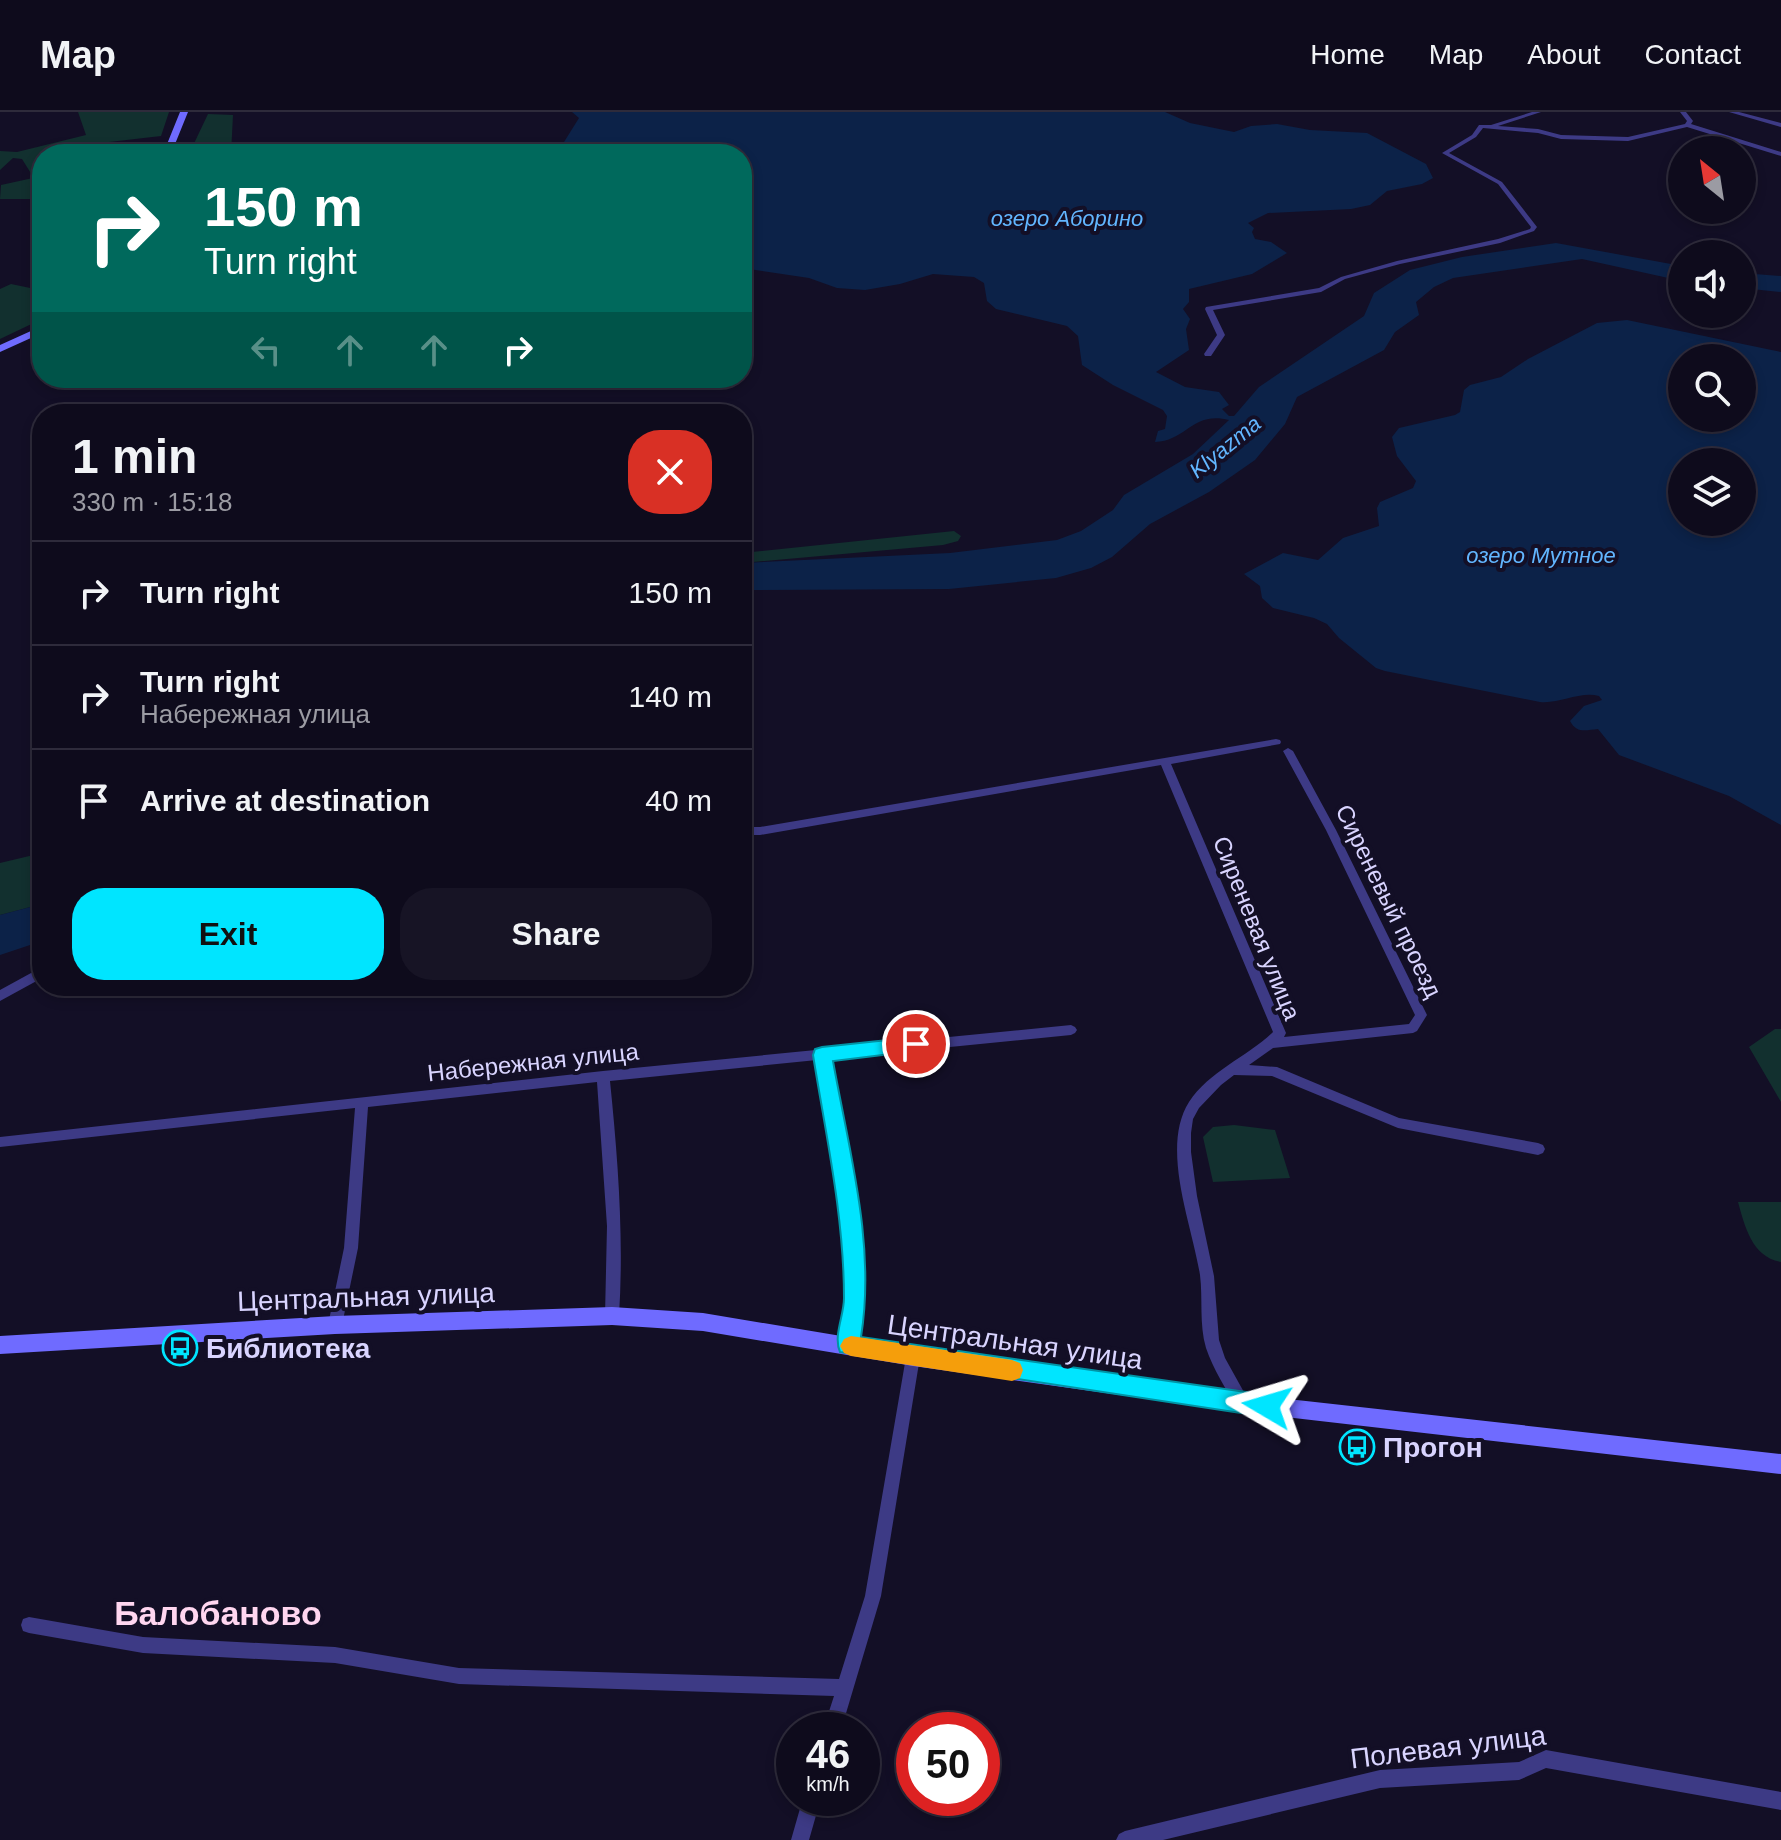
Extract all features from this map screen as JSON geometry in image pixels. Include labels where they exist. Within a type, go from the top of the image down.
[{"type":"main road","points":[[171,144],[184,112]]},
{"type":"main road","points":[[0,349],[32,334]]},
{"type":"main road","name":"Центральная улица","points":[[0,1345],[335,1325],[612,1316],[703,1322],[913,1357],[1242,1403],[1781,1464]]},
{"type":"street","points":[[1208,354],[1221,335],[1209,309],[1321,290],[1343,278],[1399,262],[1500,241],[1532,230],[1534,227],[1500,183],[1445,153],[1474,136],[1481,126],[1538,112]]},
{"type":"street","points":[[1683,112],[1690,121],[1687,125]]},
{"type":"street","points":[[1732,112],[1781,125]]},
{"type":"street","points":[[1491,125],[1561,137],[1628,139],[1687,125],[1781,154]]},
{"type":"street","points":[[752,831],[1276,742]]},
{"type":"street","name":"Сиреневый проезд","points":[[1272,1043],[1413,1028],[1421,1015],[1331,830],[1288,751]]},
{"type":"street","name":"Сиреневая улица","points":[[1164,760],[1280,1033],[1272,1043],[1231,1070],[1194,1107],[1186,1121],[1184,1139],[1207,1278],[1214,1350],[1242,1403]]},
{"type":"street","points":[[0,996],[32,978]]},
{"type":"street","name":"Набережная улица","points":[[0,1142],[603,1076],[1071,1030]]},
{"type":"street","points":[[822,1055],[852,1226],[855,1303],[848,1345]]},
{"type":"street","points":[[1231,1070],[1273,1071],[1343,1103],[1398,1123],[1538,1149]]},
{"type":"street","points":[[603,1076],[614,1185],[617,1261],[612,1316]]},
{"type":"street","points":[[335,1325],[351,1248],[362,1102]]},
{"type":"street","points":[[838,1712],[873,1596],[913,1357]]},
{"type":"street","points":[[29,1625],[143,1645],[335,1655],[459,1676],[845,1688]]},
{"type":"street","name":"Полевая улица","points":[[1125,1840],[1380,1779],[1519,1771],[1546,1759],[1781,1801]]},
{"type":"street","points":[[800,1840],[807,1816]]},
{"type":"green space","points":[[78,112],[169,112],[161,136],[92,144],[49,144],[86,135]]},
{"type":"green space","points":[[208,114],[233,115],[232,144],[194,144]]},
{"type":"green space","points":[[32,148],[32,175],[22,159],[13,158],[0,170],[0,151],[17,152]]},
{"type":"green space","points":[[32,178],[32,199],[0,199],[1,185]]},
{"type":"green space","points":[[11,284],[32,288],[32,324],[0,339],[0,289]]},
{"type":"green space","points":[[954,531],[961,536],[958,541],[943,545],[752,562],[752,552]]},
{"type":"green space","points":[[32,855],[32,907],[0,915],[0,863]]},
{"type":"green space","points":[[1775,1029],[1781,1029],[1781,1102],[1749,1047]]},
{"type":"green space","points":[[1234,1125],[1275,1130],[1290,1178],[1213,1182],[1203,1137],[1213,1127]]},
{"type":"green space","points":[[1738,1202],[1781,1202],[1781,1262],[1771,1259],[1756,1247],[1747,1231]]},
{"type":"water","name":"озеро Аборино","points":[[572,112],[1165,112],[1190,123],[1234,132],[1251,126],[1277,124],[1310,130],[1367,133],[1426,164],[1433,178],[1422,184],[1387,191],[1370,205],[1351,209],[1268,213],[1248,223],[1254,228],[1255,239],[1271,242],[1287,253],[1252,274],[1189,289],[1189,302],[1183,309],[1190,319],[1186,329],[1189,350],[1156,372],[1185,387],[1219,392],[1229,405],[1222,409],[1229,416],[1234,416],[1259,387],[1364,316],[1374,293],[1410,270],[1462,257],[1556,243],[1668,263],[1668,278],[1582,259],[1453,278],[1434,287],[1416,302],[1419,315],[1395,332],[1384,350],[1297,397],[1285,424],[1255,460],[1209,492],[1150,524],[1112,557],[1091,568],[1056,578],[949,589],[752,590],[752,563],[950,553],[1057,540],[1081,531],[1113,510],[1124,495],[1193,454],[1229,420],[1206,420],[1175,437],[1155,442],[1158,431],[1165,429],[1167,416],[1163,410],[1113,385],[1082,365],[1078,336],[1067,326],[996,309],[987,301],[984,283],[974,277],[933,274],[865,290],[837,288],[809,278],[752,269],[752,144],[564,142],[579,118]]},
{"type":"water","points":[[1756,274],[1781,276],[1781,292],[1756,289]]},
{"type":"water","name":"озеро Мутное","points":[[1627,320],[1742,344],[1668,344],[1668,432],[1756,432],[1756,347],[1781,352],[1781,825],[1729,796],[1619,755],[1598,729],[1576,728],[1570,721],[1584,706],[1602,700],[1599,696],[1585,695],[1540,702],[1376,668],[1327,624],[1273,608],[1262,598],[1260,586],[1244,574],[1283,553],[1318,560],[1343,538],[1379,526],[1377,508],[1380,502],[1413,488],[1416,481],[1397,456],[1392,437],[1399,428],[1455,415],[1460,412],[1464,390],[1470,385],[1501,377],[1528,359],[1597,323]]},
{"type":"water","points":[[32,907],[32,944],[0,955],[0,915]]},
{"type":"slow traffic","points":[[851,1346],[1012,1370]]},
{"type":"place","name":"Библиотека","points":[[180,1348]]},
{"type":"place","name":"Прогон","points":[[1357,1447]]},
{"type":"district","name":"Балобаново","points":[[218,1613]]},
{"type":"route","points":[[916,1044],[822,1055],[852,1226],[855,1303],[848,1345],[913,1357],[1267,1406]]},
{"type":"water label","name":"Klyazma","points":[[1225,447]]}]
